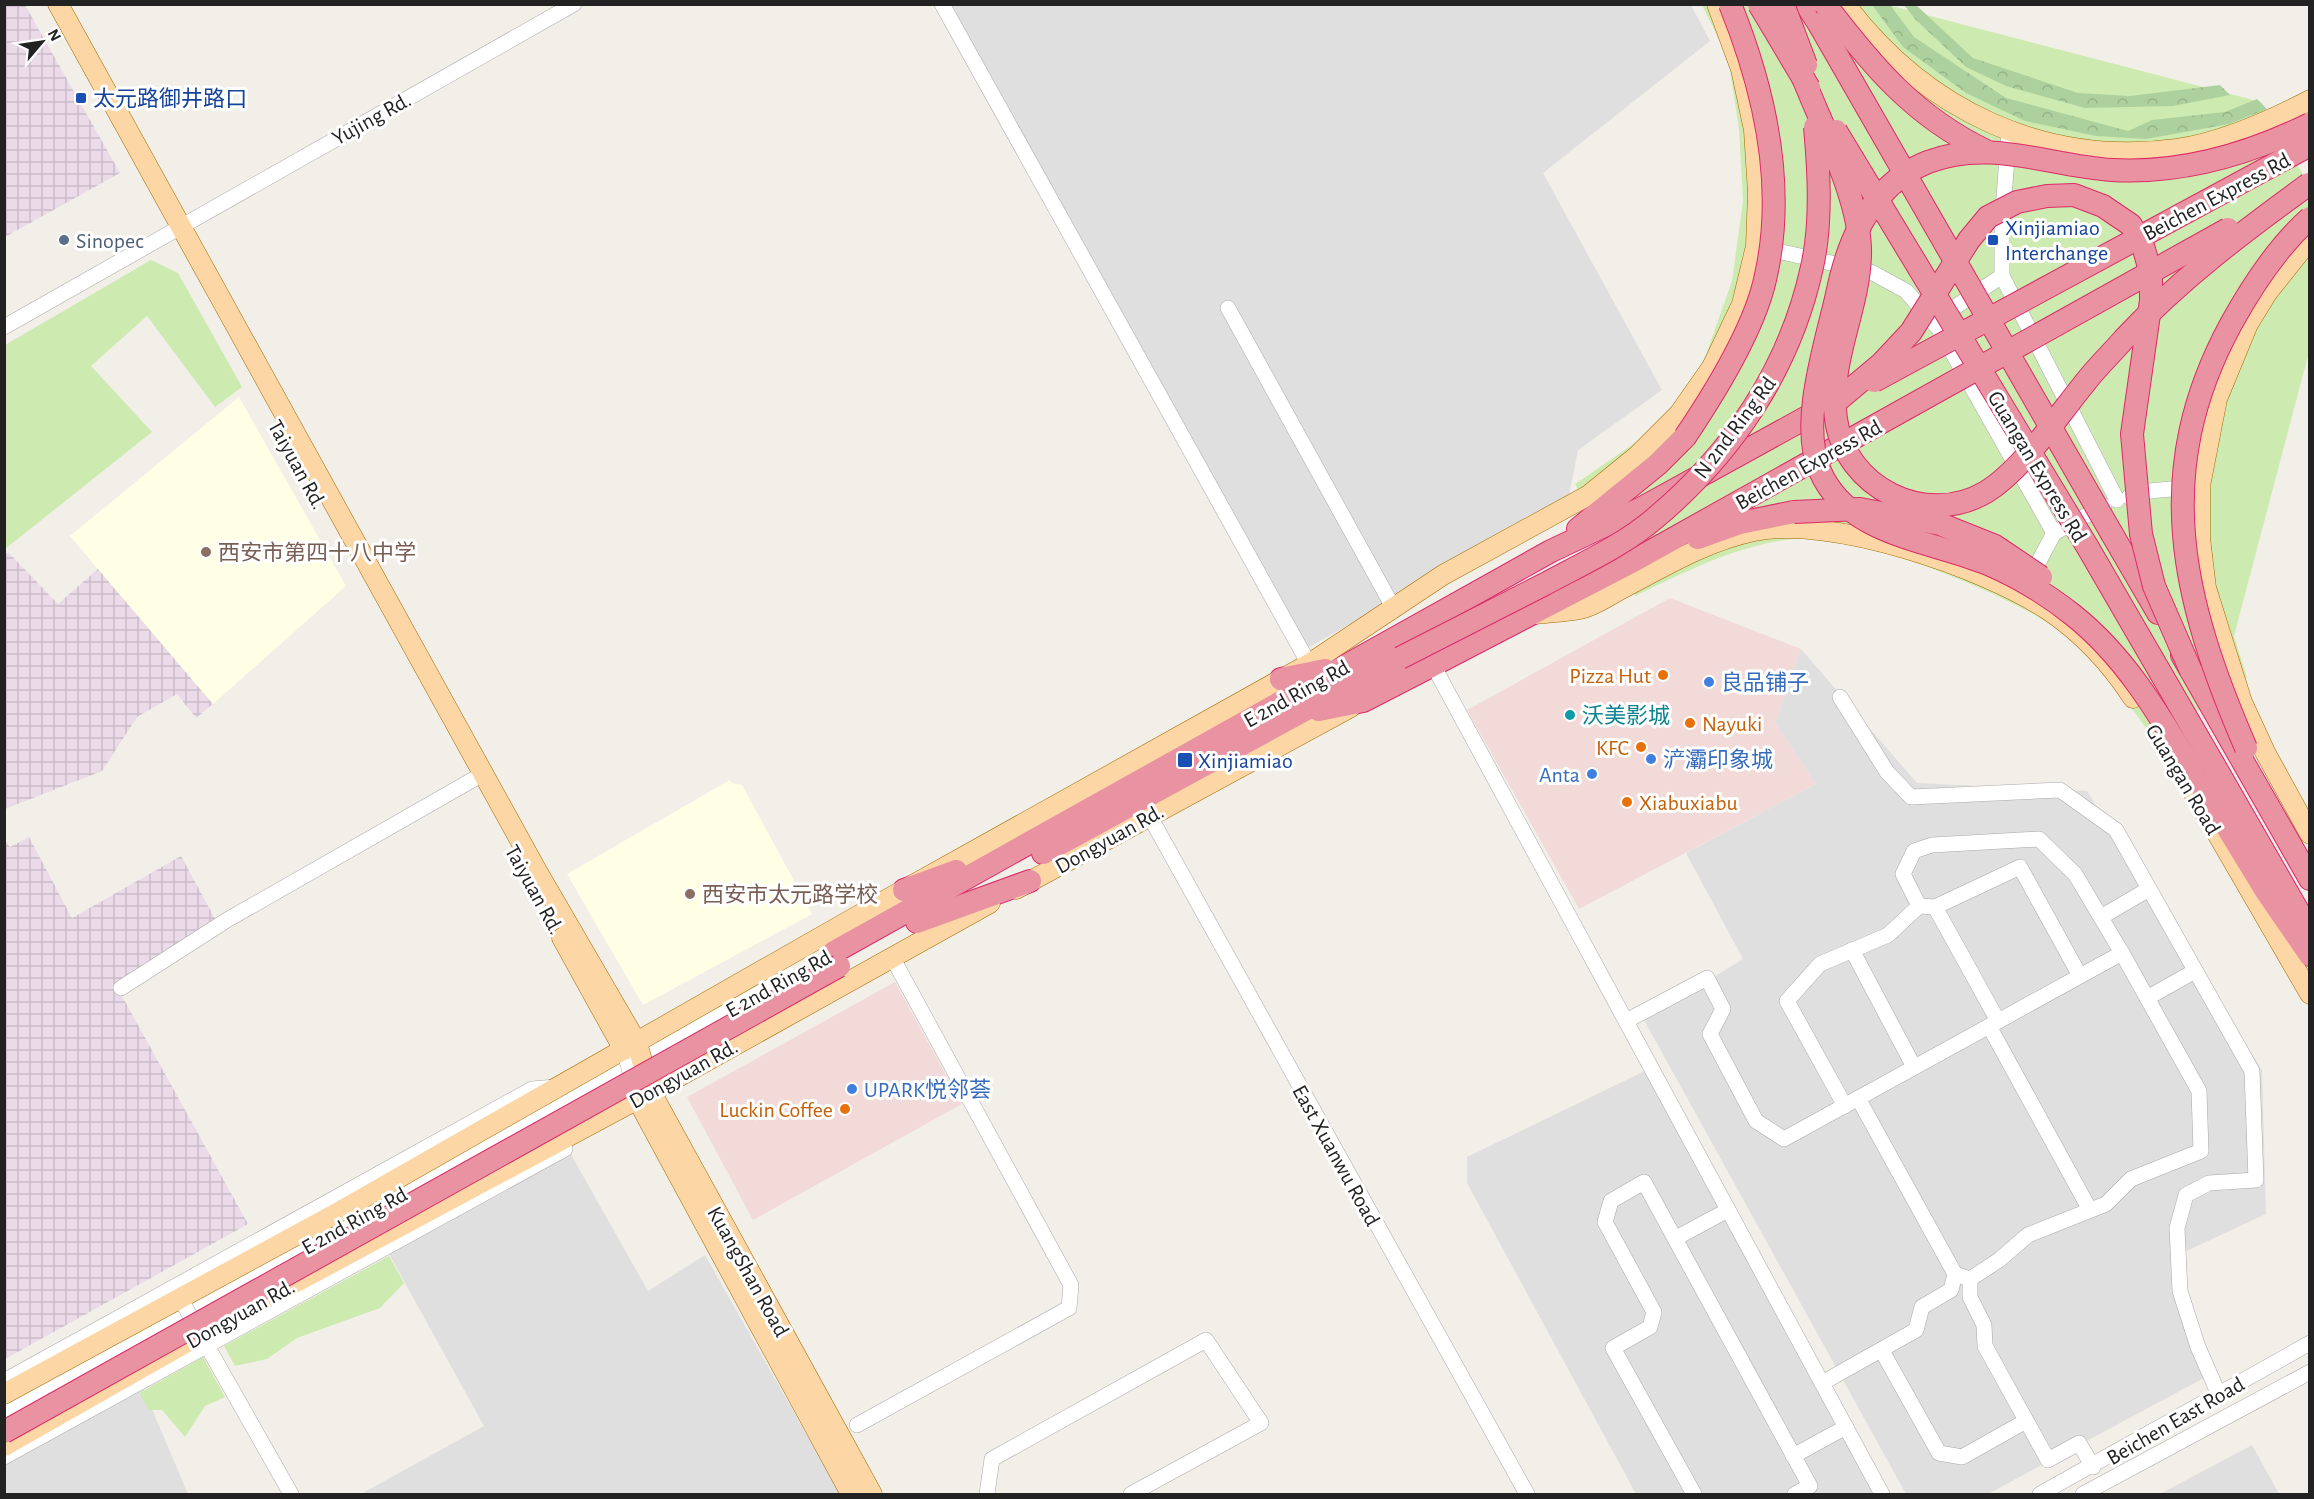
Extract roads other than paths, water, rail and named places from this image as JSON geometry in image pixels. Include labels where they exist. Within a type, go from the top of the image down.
[{"type":"highway","name":"N 2nd Ring Rd","points":[[1551,551],[1658,464],[1685,437],[1711,398],[1746,330],[1766,276],[1774,204],[1769,145],[1750,54],[1730,4]]},
{"type":"highway","name":"Guangan Express Rd","points":[[1759,4],[2192,724],[2204,769],[2310,932]]},
{"type":"highway","name":"N 2nd Ring Rd","points":[[1400,658],[1585,563],[1653,520],[1710,466],[1761,398],[1797,325],[1813,265],[1817,209],[1818,157],[1814,111],[1805,60],[1783,4]]},
{"type":"highway","name":"Guangan Express Rd","points":[[1806,4],[2191,671],[2242,751]]},
{"type":"highway","points":[[1825,4],[1871,64],[1929,118],[1987,151],[2047,173],[2121,181],[2178,178],[2234,166],[2310,138]]},
{"type":"highway","points":[[1802,75],[1848,191],[1858,228],[1860,255],[1858,280],[1833,390],[1836,422],[1845,454],[1859,472],[1891,496],[1922,504],[1953,503],[1985,492],[2043,436],[2085,382],[2175,288],[2220,249],[2309,184]]},
{"type":"highway","points":[[2310,124],[2245,152],[2198,165],[2160,170],[2111,170],[1999,152],[1966,152],[1945,156],[1908,172],[1873,202],[1861,220],[1840,277],[1812,421],[1813,444],[1823,477],[1842,504],[1860,518],[1895,533],[1951,550],[2006,572],[2073,615],[2127,670],[2204,769],[2266,891],[2310,954]]},
{"type":"highway","name":"Beichen Express Rd","points":[[1551,551],[1642,508],[2310,145]]},
{"type":"highway","name":"Beichen Express Rd","points":[[1294,715],[1363,701],[1637,559],[2309,184]]},
{"type":"highway","points":[[1838,400],[1881,364],[1911,332],[1970,240],[1988,217],[2017,202],[2047,196],[2074,195],[2103,206],[2131,225],[2144,249],[2151,276],[2151,300],[2132,434],[2141,534],[2154,586],[2191,671]]},
{"type":"highway","points":[[2310,218],[2269,262],[2217,350],[2192,416],[2183,468],[2181,529],[2190,580],[2205,638],[2242,751],[2282,831],[2310,879]]},
{"type":"highway","points":[[1637,559],[1740,523],[1794,512],[1860,509],[1940,524],[1995,546],[2056,587],[2097,622],[2192,724]]},
{"type":"highway","name":"E 2nd Ring Rd","points":[[4,1432],[837,959],[1017,850],[1551,551]]},
{"type":"highway","name":"E 2nd Ring Rd","points":[[4,1415],[837,959],[917,922],[1400,658]]},
{"type":"highway","points":[[1281,679],[1347,665]]},
{"type":"highway","points":[[904,890],[1017,850]]},
{"type":"highway","points":[[917,922],[1030,881]]},
{"type":"main road","name":"Taiyuan Rd.","points":[[43,4],[175,230],[532,862],[630,1046]]},
{"type":"main road","name":"Taiyuan Rd.","points":[[58,4],[175,230],[474,779],[630,1046]]},
{"type":"main road","name":"Dongyuan Rd.","points":[[4,1394],[177,1293],[338,1213],[904,890],[1309,664],[1443,575],[1589,495],[1645,448],[1679,414],[1712,367],[1742,304],[1756,246],[1758,193],[1754,130],[1741,69],[1717,4]]},
{"type":"main road","points":[[1845,4],[1876,41],[1928,86],[1976,118],[2008,132],[2048,143],[2123,152],[2178,148],[2232,135],[2310,100]]},
{"type":"main road","points":[[2310,239],[2267,293],[2232,358],[2217,399],[2200,486],[2200,538],[2206,588],[2242,702],[2265,752],[2310,834]]},
{"type":"main road","name":"Guangan Road","points":[[1529,615],[1582,609],[1700,547],[1754,531],[1785,527],[1823,529],[1873,540],[1939,560],[2022,594],[2049,611],[2088,642],[2124,684],[2164,741],[2310,994]]},
{"type":"main road","name":"Dongyuan Rd.","points":[[4,1446],[204,1340],[1149,815],[1363,701]]},
{"type":"main road","points":[[2266,891],[2310,963]]},
{"type":"main road","name":"KuangShan Road","points":[[630,1046],[644,1095],[851,1494]]},
{"type":"main road","name":"KuangShan Road","points":[[644,1095],[872,1494]]},
{"type":"street","name":"Yujing Rd.","points":[[4,327],[574,4]]},
{"type":"street","points":[[942,4],[1309,664]]},
{"type":"street","points":[[2008,132],[2002,223],[2002,276],[2117,500]]},
{"type":"street","points":[[1756,246],[1871,272],[1906,291],[1933,322],[2054,533]]},
{"type":"street","points":[[1933,322],[2002,276]]},
{"type":"street","points":[[1228,308],[1394,607]]},
{"type":"street","points":[[2022,594],[2054,533],[2117,500],[2150,491],[2200,486]]},
{"type":"street","points":[[1433,665],[1882,1494]]},
{"type":"street","points":[[1840,697],[1887,772],[1911,797],[2060,790],[2116,830],[2252,1071],[2256,1180],[2209,1183],[2186,1195],[2177,1228],[2180,1291],[2198,1347],[2219,1395]]},
{"type":"street","points":[[121,988],[227,920],[474,779]]},
{"type":"street","name":"East Xuanwu Road","points":[[1149,815],[1527,1494]]},
{"type":"street","points":[[1919,906],[1903,874],[1914,852],[1932,845],[2039,839],[2075,874],[2199,1091],[2201,1151],[2131,1179],[2106,1204],[2028,1235],[1999,1260],[1970,1279]]},
{"type":"street","points":[[1970,1279],[1955,1274],[1787,1001],[1820,964],[1888,935],[1919,906],[1935,907],[2020,867],[2080,975]]},
{"type":"street","points":[[2101,917],[2149,889]]},
{"type":"street","points":[[1935,907],[2090,1210]]},
{"type":"street","points":[[1852,950],[1914,1067]]},
{"type":"street","points":[[1626,1021],[1707,978],[1723,1009],[1710,1035],[1756,1121],[1784,1139],[2122,953]]},
{"type":"street","points":[[857,1425],[1069,1308],[1071,1284],[892,957]]},
{"type":"street","points":[[2147,998],[2195,970]]},
{"type":"street","points":[[1694,1494],[1613,1348],[1650,1327],[1653,1312],[1605,1222],[1611,1201],[1644,1182],[1810,1486],[1795,1494]]},
{"type":"street","points":[[1676,1239],[1728,1210]]},
{"type":"street","points":[[1822,1383],[1916,1330],[1922,1307],[1952,1290],[1955,1274]]},
{"type":"street","points":[[1970,1279],[1970,1297],[1984,1325],[1985,1346],[2048,1460],[2079,1443],[2093,1467]]},
{"type":"street","points":[[1952,1290],[1970,1297]]},
{"type":"street","points":[[4,1381],[177,1293],[291,1494]]},
{"type":"street","points":[[4,1457],[204,1340]]},
{"type":"street","points":[[987,1494],[992,1459],[1206,1340],[1261,1423],[1131,1494]]},
{"type":"street","name":"Beichen East Road","points":[[2040,1494],[2093,1467],[2310,1343]]},
{"type":"street","points":[[1882,1351],[1939,1453],[1962,1457],[2026,1421]]},
{"type":"street","name":"Beichen East Road","points":[[2083,1494],[2310,1372]]},
{"type":"street","points":[[1793,1456],[1846,1427]]},
{"type":"place","name":"太元路御井路口","points":[[81,98]]},
{"type":"place","name":"Sinopec","points":[[64,240]]},
{"type":"place","name":"Xinjiamiao Interchange","points":[[1993,240]]},
{"type":"place","name":"西安市第四十八中学","points":[[206,552]]},
{"type":"place","name":"Pizza Hut","points":[[1663,675]]},
{"type":"place","name":"良品铺子","points":[[1709,682]]},
{"type":"place","name":"沃美影城","points":[[1570,715]]},
{"type":"place","name":"Nayuki","points":[[1690,723]]},
{"type":"place","name":"KFC","points":[[1641,747]]},
{"type":"place","name":"浐灞印象城","points":[[1651,759]]},
{"type":"place","name":"Xinjiamiao","points":[[1185,760]]},
{"type":"place","name":"Anta","points":[[1592,774]]},
{"type":"place","name":"Xiabuxiabu","points":[[1627,802]]},
{"type":"place","name":"西安市太元路学校","points":[[690,894]]},
{"type":"place","name":"UPARK悦邻荟","points":[[852,1089]]},
{"type":"place","name":"Luckin Coffee","points":[[845,1109]]}]
